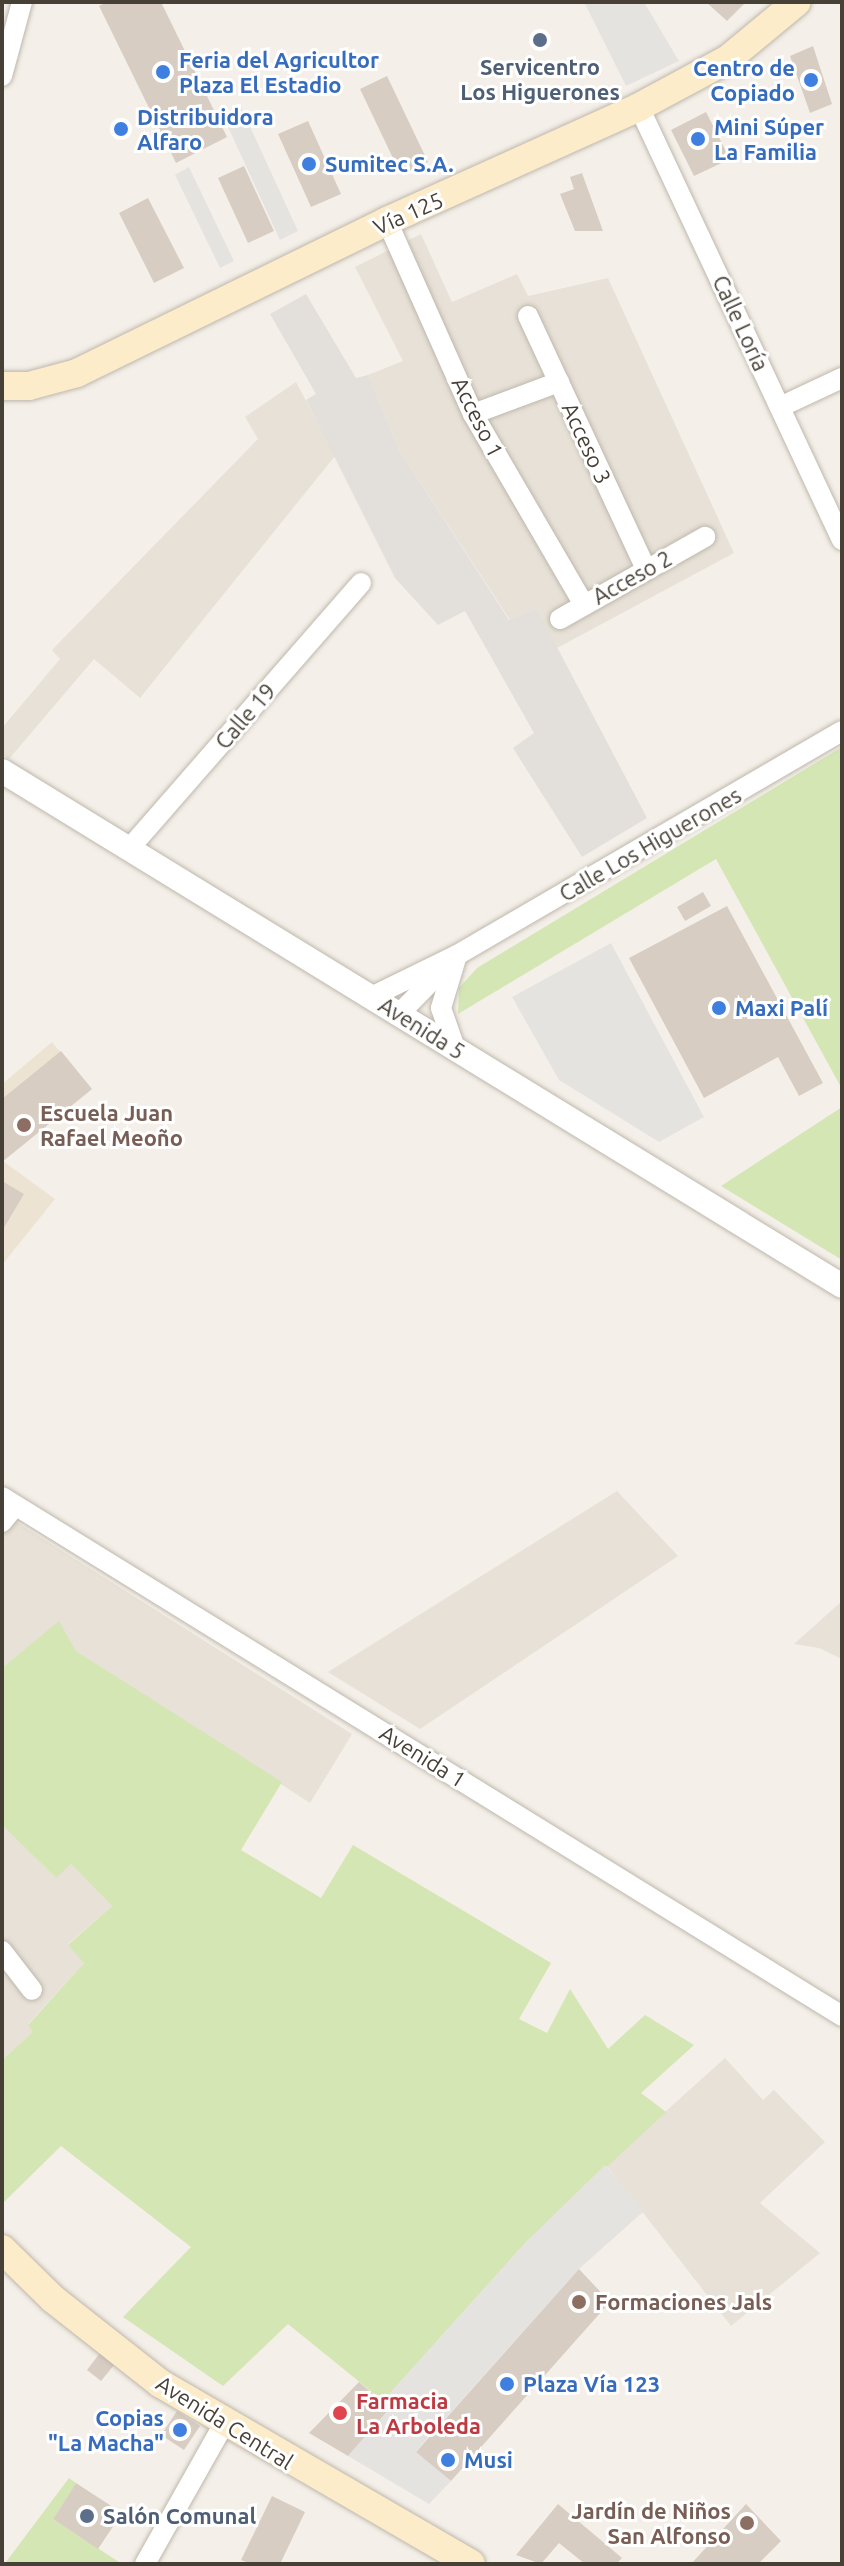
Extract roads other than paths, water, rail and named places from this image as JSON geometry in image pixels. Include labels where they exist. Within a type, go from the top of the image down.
[{"type":"main road","name":"Vía 125","points":[[2,386],[29,386],[77,373],[387,221],[639,107],[728,59],[797,2]]},
{"type":"main road","name":"Avenida Central","points":[[2,2249],[53,2299],[161,2384],[224,2424],[471,2564]]},
{"type":"street","points":[[2,76],[22,2]]},
{"type":"street","name":"Calle Loría","points":[[639,107],[842,540]]},
{"type":"street","name":"Acceso 1","points":[[387,221],[473,414],[584,605]]},
{"type":"street","name":"Acceso 3","points":[[528,316],[646,569]]},
{"type":"street","points":[[780,407],[842,378]]},
{"type":"street","points":[[473,414],[559,382]]},
{"type":"street","name":"Acceso 2","points":[[560,619],[705,537]]},
{"type":"street","name":"Calle 19","points":[[129,849],[361,583]]},
{"type":"street","name":"Calle Los Higuerones","points":[[371,997],[457,955],[842,731]]},
{"type":"street","name":"Avenida 5","points":[[2,771],[842,1286]]},
{"type":"street","points":[[455,1048],[441,1008],[457,955]]},
{"type":"street","name":"Calle Los Higuerones","points":[[399,1014],[457,955]]},
{"type":"street","points":[[2,1522],[9,1501]]},
{"type":"street","name":"Avenida 1","points":[[9,1501],[842,2016]]},
{"type":"street","points":[[2,1951],[32,1990]]},
{"type":"street","points":[[145,2564],[224,2424]]},
{"type":"place","name":"Servicentro Los Higuerones","points":[[540,40]]},
{"type":"place","name":"Feria del Agricultor Plaza El Estadio","points":[[163,72]]},
{"type":"place","name":"Centro de Copiado","points":[[811,80]]},
{"type":"place","name":"Distribuidora Alfaro","points":[[121,129]]},
{"type":"place","name":"Mini Súper La Familia","points":[[698,139]]},
{"type":"place","name":"Sumitec S.A.","points":[[309,164]]},
{"type":"place","name":"Maxi Palí","points":[[719,1008]]},
{"type":"place","name":"Escuela Juan Rafael Meoño","points":[[24,1125]]},
{"type":"place","name":"Formaciones Jals","points":[[579,2302]]},
{"type":"place","name":"Plaza Vía 123","points":[[507,2384]]},
{"type":"place","name":"Farmacia La Arboleda","points":[[340,2413]]},
{"type":"place","name":"Copias \"La Macha\"","points":[[180,2430]]},
{"type":"place","name":"Musi","points":[[448,2460]]},
{"type":"place","name":"Salón Comunal","points":[[87,2516]]},
{"type":"place","name":"Jardín de Niños San Alfonso","points":[[747,2523]]}]
